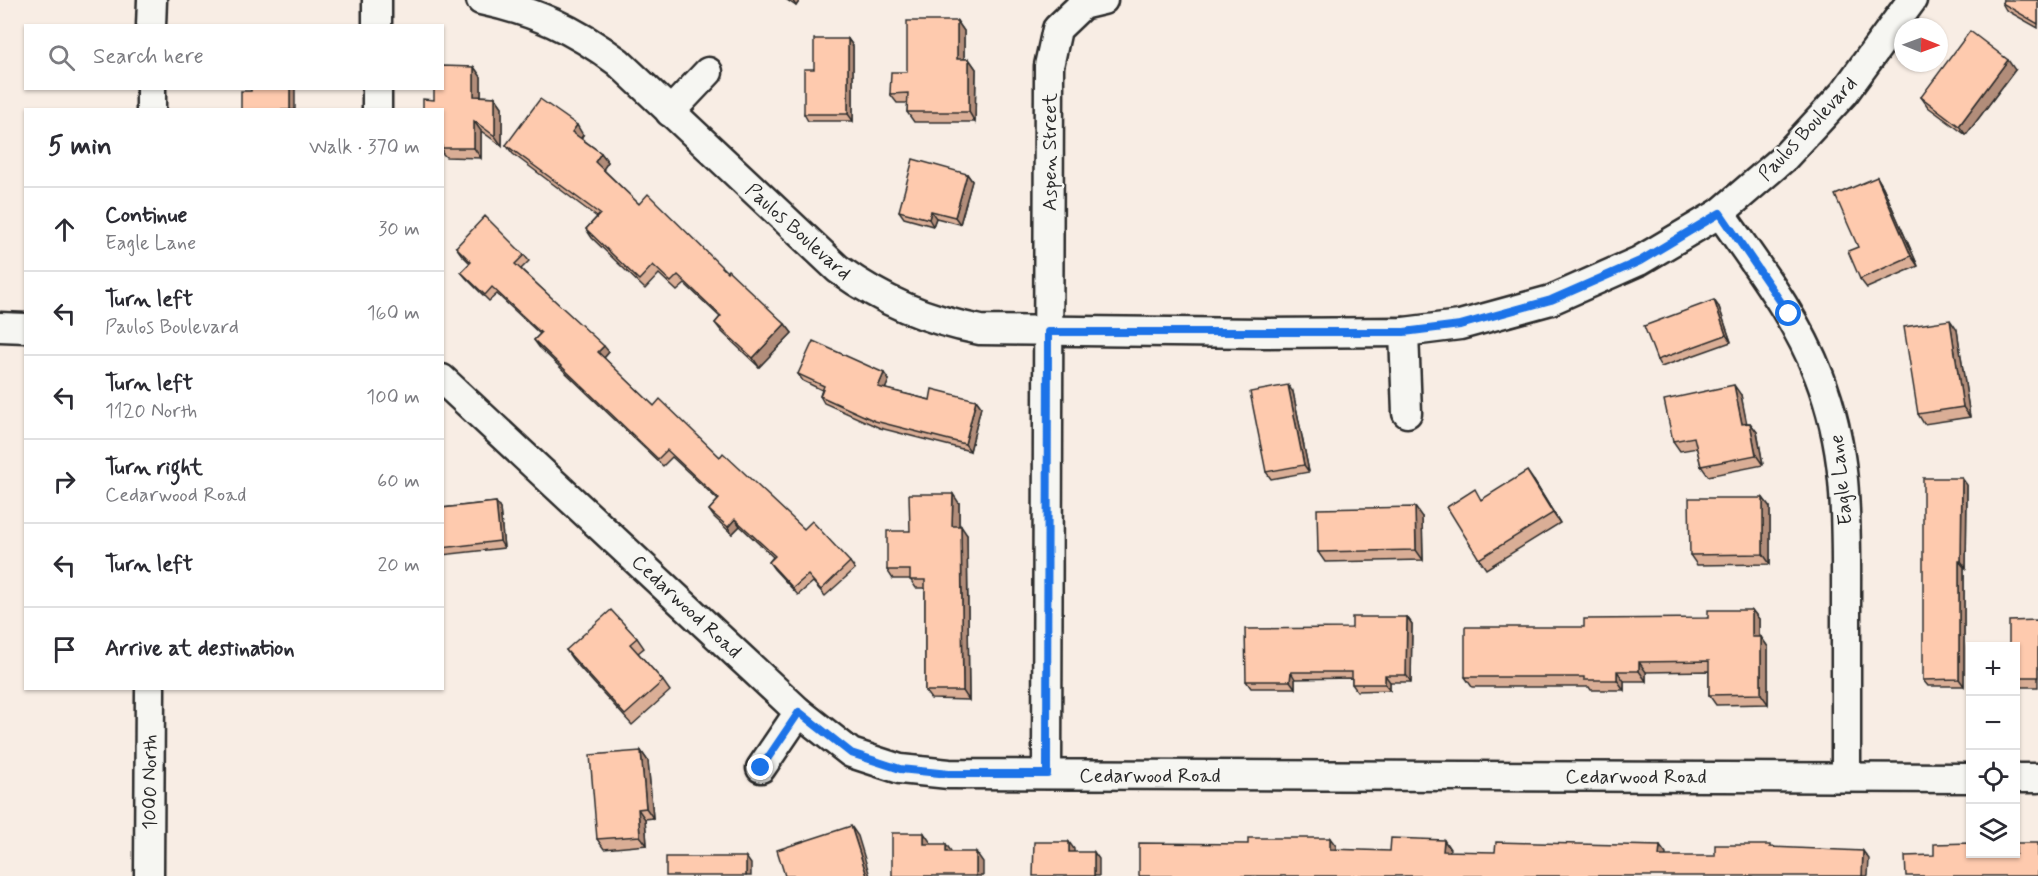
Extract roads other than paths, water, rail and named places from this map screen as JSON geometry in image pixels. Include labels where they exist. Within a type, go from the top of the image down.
[{"type":"street","points":[[152,0],[152,24]]},
{"type":"street","points":[[377,0],[377,24]]},
{"type":"street","name":"Paulos Boulevard","points":[[481,0],[540,16],[567,28],[618,62],[814,249],[863,287],[891,303],[949,324],[980,330],[1048,332],[1404,332],[1460,325],[1551,300],[1640,261],[1720,213],[1785,158],[1844,93],[1912,0]]},
{"type":"street","name":"Aspen Street","points":[[1047,774],[1049,66],[1057,29],[1082,5],[1103,0]]},
{"type":"street","points":[[670,112],[708,72]]},
{"type":"street","points":[[151,90],[151,108]]},
{"type":"street","points":[[377,90],[377,108]]},
{"type":"street","name":"Eagle Lane","points":[[1720,213],[1789,314],[1805,344],[1819,375],[1838,440],[1846,508],[1846,777]]},
{"type":"street","points":[[0,327],[24,328]]},
{"type":"street","points":[[1404,332],[1407,413]]},
{"type":"street","name":"Cedarwood Road","points":[[444,383],[664,584],[799,712],[851,753],[900,769],[949,774],[1966,778]]},
{"type":"street","name":"1000 North","points":[[149,876],[150,690]]},
{"type":"street","points":[[761,768],[799,712]]},
{"type":"street","points":[[2020,778],[2038,778]]}]
